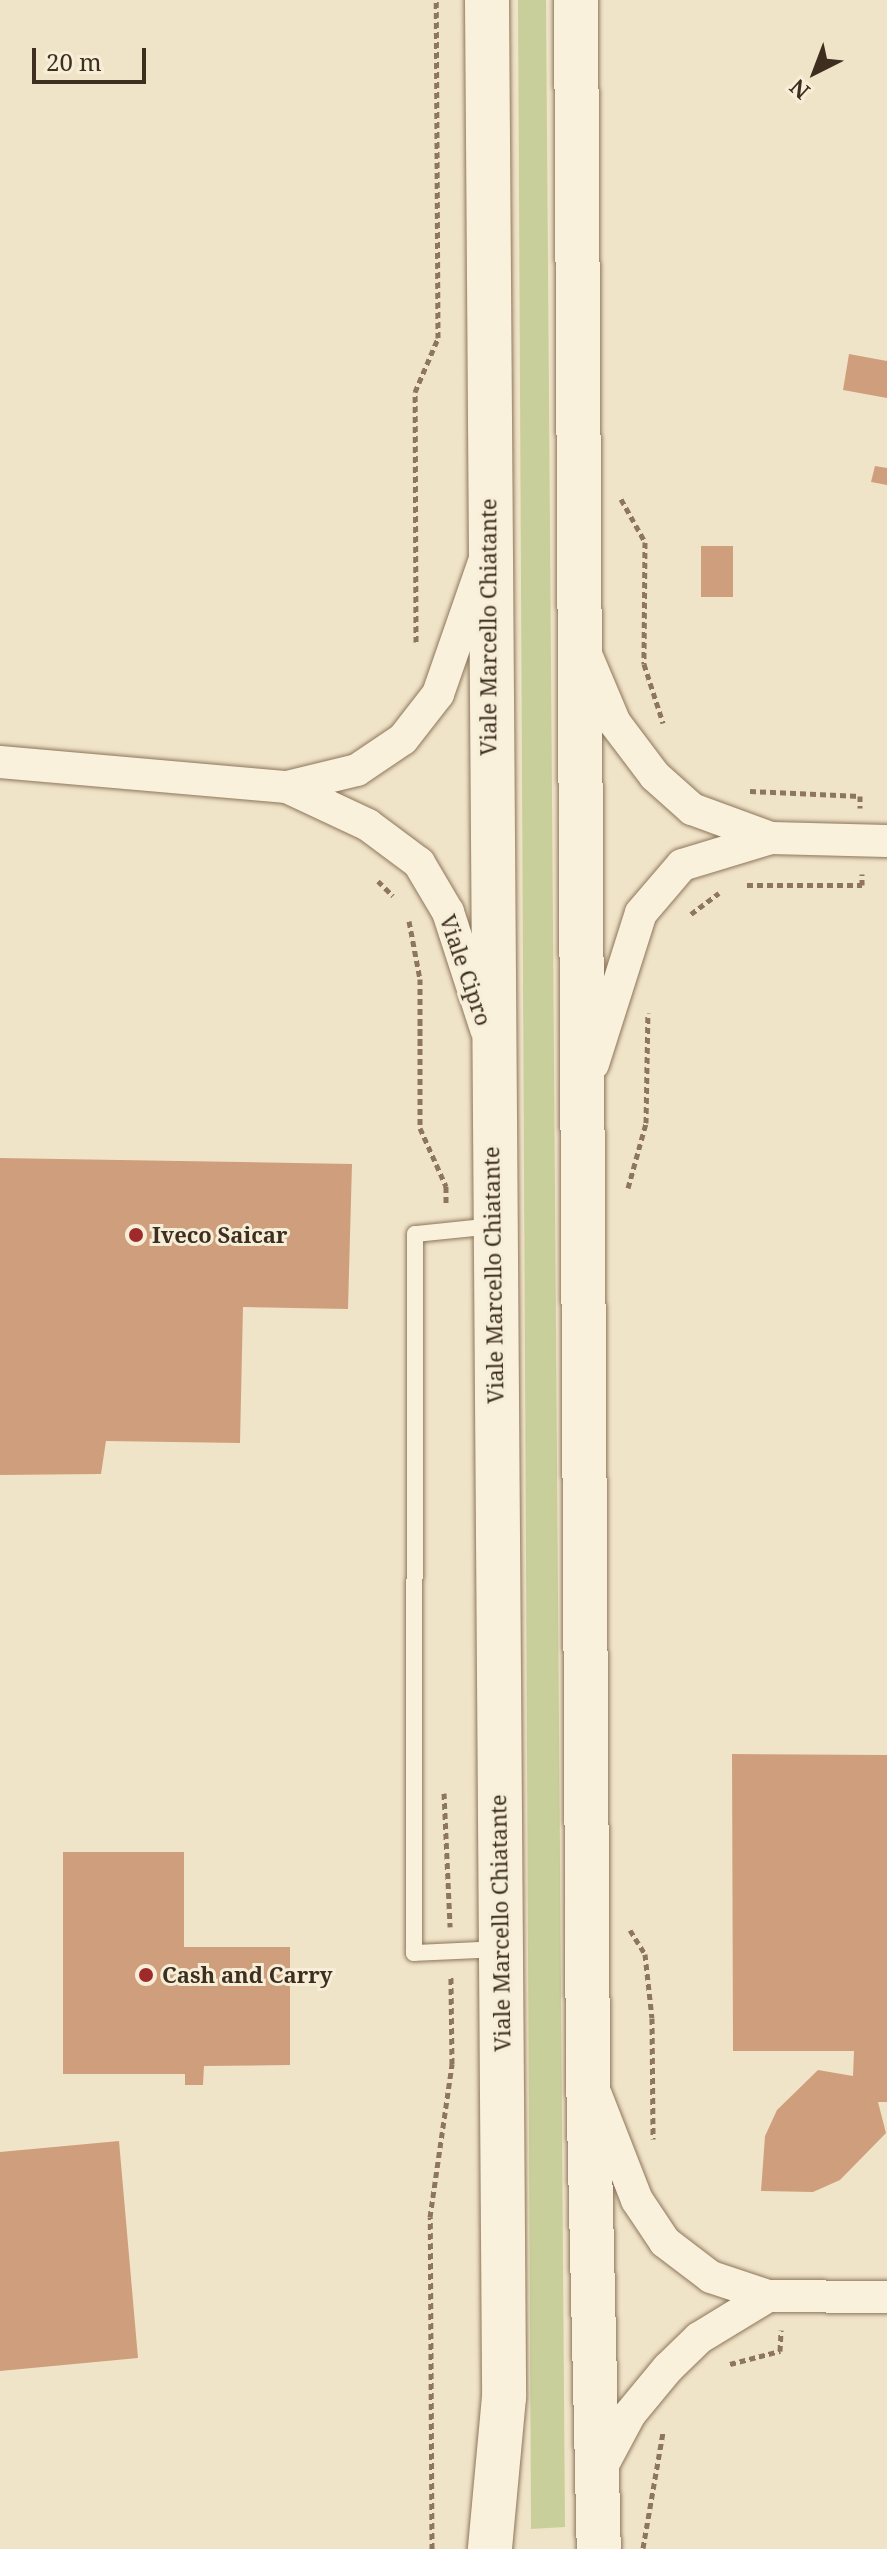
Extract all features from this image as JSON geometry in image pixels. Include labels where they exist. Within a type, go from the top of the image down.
[{"type":"street","name":"Viale Marcello Chiatante","points":[[487,0],[487,553],[504,2397],[490,2549]]},
{"type":"street","points":[[576,0],[586,1090],[588,2074],[599,2549]]},
{"type":"street","name":"Viale Cipro","points":[[0,762],[287,787],[357,770],[403,739],[438,694],[487,553]]},
{"type":"street","points":[[582,644],[615,723],[655,776],[692,809],[771,838],[874,841]]},
{"type":"street","name":"Viale Cipro","points":[[287,787],[368,825],[419,863],[448,912],[491,1044]]},
{"type":"street","points":[[586,1090],[620,959],[641,913],[682,865],[771,838]]},
{"type":"street","points":[[588,2074],[637,2200],[665,2242],[711,2277],[775,2296],[887,2297]]},
{"type":"street","points":[[597,2475],[630,2414],[668,2368],[699,2338],[775,2296]]},
{"type":"lane","points":[[493,1226],[415,1234],[414,1953],[500,1949]]},
{"type":"path","points":[[621,482],[621,497],[645,542],[644,664],[671,737]]},
{"type":"path","points":[[737,887],[862,885],[874,841],[860,796],[738,787]]},
{"type":"path","points":[[685,921],[723,890]]},
{"type":"path","points":[[628,1198],[646,1123],[648,1000]]},
{"type":"path","points":[[630,1917],[630,1933],[645,1954],[652,2018],[654,2145]]},
{"type":"path","points":[[724,2367],[780,2351],[775,2296]]},
{"type":"path","points":[[643,2549],[665,2427]]},
{"type":"green space","points":[[518,0],[546,0],[565,2527],[531,2529]]},
{"type":"building","points":[[849,354],[887,361],[887,398],[843,390]]},
{"type":"building","points":[[875,466],[887,468],[887,485],[871,482]]},
{"type":"building","points":[[701,546],[733,546],[733,597],[701,597]]},
{"type":"building","name":"Iveco Saicar","points":[[0,1158],[352,1164],[348,1309],[243,1307],[240,1443],[106,1441],[101,1474],[0,1475]]},
{"type":"building","points":[[732,1754],[887,1755],[887,2102],[878,2102],[886,2133],[840,2180],[813,2192],[761,2191],[765,2136],[777,2110],[818,2070],[853,2076],[854,2051],[733,2051]]},
{"type":"building","points":[[63,1852],[184,1852],[184,1947],[290,1947],[290,2065],[204,2066],[203,2085],[185,2085],[185,2074],[63,2074]]},
{"type":"building","points":[[119,2141],[138,2358],[0,2371],[0,2152]]},
{"type":"place","name":"Iveco Saicar","points":[[136,1235]]},
{"type":"place","name":"Cash and Carry","points":[[146,1975]]}]
